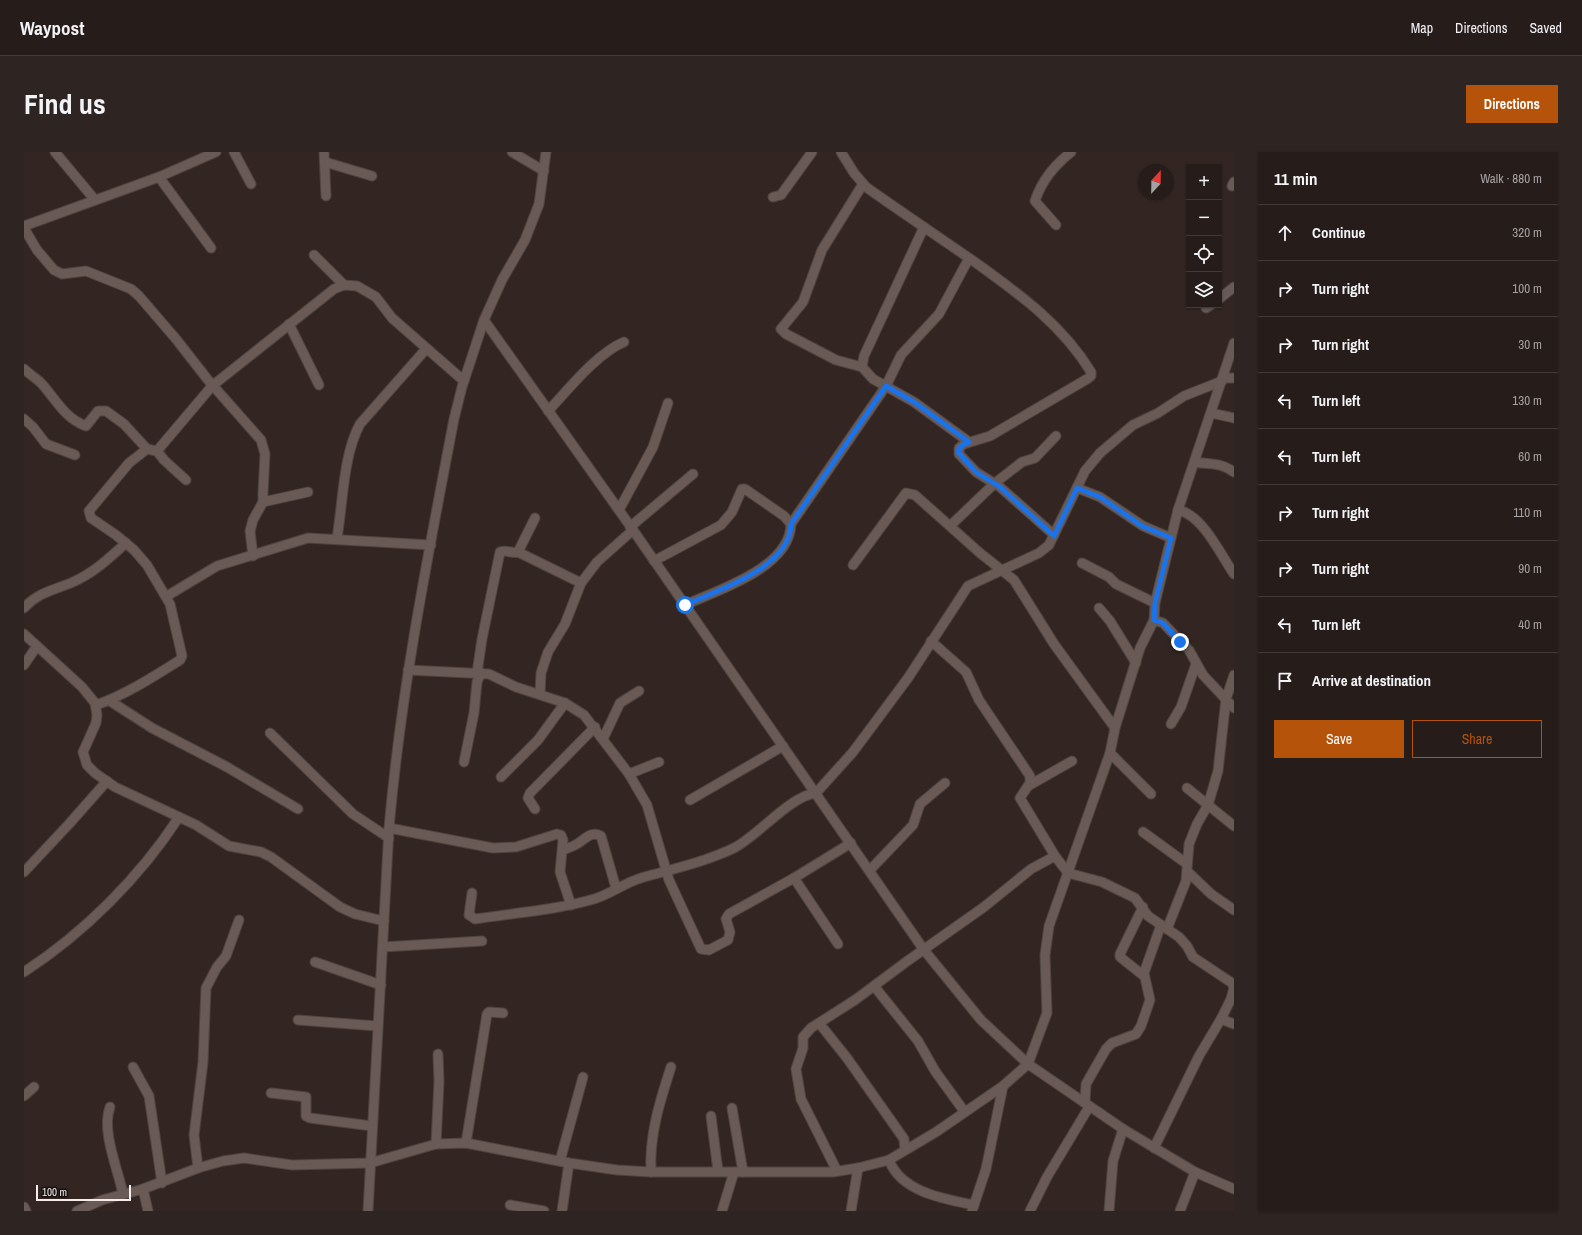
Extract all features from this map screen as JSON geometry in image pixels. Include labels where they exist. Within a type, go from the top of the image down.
[{"type":"street","points":[[55,152],[95,200]]},
{"type":"street","points":[[234,152],[251,184]]},
{"type":"street","points":[[324,152],[326,196]]},
{"type":"street","points":[[512,152],[544,171]]},
{"type":"street","points":[[368,1211],[389,828],[394,767],[408,670],[454,419],[464,381],[484,320],[502,280],[525,240],[533,221],[539,204],[546,152]]},
{"type":"street","points":[[773,197],[781,195],[784,192],[812,152]]},
{"type":"street","points":[[841,152],[863,184],[1022,296],[1053,323],[1074,346],[1091,374],[1087,379],[990,436],[969,442],[960,447],[959,454],[976,472],[995,483],[1054,536]]},
{"type":"street","points":[[1056,225],[1034,201],[1052,169],[1071,152]]},
{"type":"street","points":[[210,153],[159,177],[24,227],[37,250],[54,270],[62,274],[86,271],[131,289],[155,314],[212,386],[239,414],[264,445],[263,502],[253,520],[250,530],[253,556]]},
{"type":"street","points":[[325,162],[372,176]]},
{"type":"street","points":[[159,177],[211,248]]},
{"type":"street","points":[[863,184],[822,250],[803,302],[781,329],[786,334],[836,360],[862,367],[868,374],[914,402],[969,442]]},
{"type":"street","points":[[862,367],[864,356],[924,227]]},
{"type":"street","points":[[314,255],[344,285]]},
{"type":"street","points":[[685,605],[745,577],[773,560],[787,541],[791,524],[886,386],[901,355],[939,314],[969,258]]},
{"type":"street","points":[[157,451],[212,386],[334,289],[344,285],[357,286],[376,297],[392,318],[464,381]]},
{"type":"street","points":[[1222,297],[1234,287]]},
{"type":"street","points":[[484,320],[632,528],[924,950],[981,1020],[1028,1064],[1123,1130],[1195,1172],[1234,1189]]},
{"type":"street","points":[[289,324],[319,385]]},
{"type":"street","points":[[548,411],[599,358],[611,348],[624,342]]},
{"type":"street","points":[[77,1211],[102,1200],[162,1183],[198,1168],[244,1158],[292,1165],[370,1163],[436,1144],[466,1143],[565,1162],[617,1170],[651,1172],[837,1171],[858,1168],[889,1160],[1003,1086],[1028,1064],[1047,1009],[1044,955],[1047,932],[1056,901],[1068,873],[1110,753],[1115,728],[1140,648],[1154,620],[1155,603],[1178,510],[1234,343]]},
{"type":"street","points":[[337,538],[350,452],[355,434],[367,417],[426,349]]},
{"type":"street","points":[[24,369],[42,384],[61,409],[77,422],[86,426],[98,412],[106,411],[115,416],[147,449],[157,451],[164,460],[186,480]]},
{"type":"street","points":[[472,893],[469,912],[471,918],[475,919],[571,905],[605,895],[616,888],[641,878],[667,872],[734,847],[798,799],[809,794],[816,793],[853,752],[908,678],[968,586],[1039,553],[1049,546],[1086,471],[1100,453],[1133,425],[1158,413],[1184,396],[1223,379],[1234,378]]},
{"type":"street","points":[[618,510],[653,447],[668,403]]},
{"type":"street","points":[[1211,413],[1234,418]]},
{"type":"street","points":[[24,419],[33,427],[46,444],[75,455]]},
{"type":"street","points":[[950,526],[995,483],[1022,462],[1035,458],[1056,436]]},
{"type":"street","points":[[96,705],[110,701],[182,658],[172,610],[167,596],[147,565],[126,543],[91,518],[88,512],[129,463],[147,449]]},
{"type":"street","points":[[1195,462],[1222,464],[1234,472]]},
{"type":"street","points":[[540,694],[541,673],[546,657],[565,624],[581,583],[597,562],[632,528],[693,474]]},
{"type":"street","points":[[1077,488],[1100,497],[1142,526],[1171,538]]},
{"type":"street","points":[[654,561],[721,525],[732,512],[740,493],[744,489],[784,516],[791,524]]},
{"type":"street","points":[[263,502],[308,492]]},
{"type":"street","points":[[853,565],[906,493],[915,495],[1014,580],[1054,644],[1115,728]]},
{"type":"street","points":[[1178,510],[1191,515],[1207,533],[1234,574]]},
{"type":"street","points":[[518,552],[535,518]]},
{"type":"street","points":[[167,596],[217,566],[308,538],[337,538],[431,545]]},
{"type":"street","points":[[24,608],[45,592],[72,582],[94,571],[126,543]]},
{"type":"street","points":[[464,762],[474,712],[478,675],[499,555],[502,551],[512,553],[518,552],[581,583]]},
{"type":"street","points":[[1082,563],[1109,577],[1116,584],[1155,603]]},
{"type":"street","points":[[1014,580],[1015,564]]},
{"type":"street","points":[[1099,608],[1110,621],[1136,663]]},
{"type":"street","points":[[1154,620],[1163,623],[1189,650],[1203,675],[1234,708]]},
{"type":"street","points":[[24,634],[91,696],[96,705],[96,723],[84,746],[84,758],[95,773],[115,787],[179,817],[229,846],[261,852],[271,857],[340,907],[355,914],[384,921]]},
{"type":"street","points":[[932,641],[966,672],[979,700],[1030,776],[1028,786]]},
{"type":"street","points":[[24,665],[37,646]]},
{"type":"street","points":[[1171,724],[1181,707],[1196,664]]},
{"type":"street","points":[[408,670],[496,676],[516,687],[565,703],[584,714],[629,774],[647,806],[667,872],[698,946],[704,951],[728,940],[730,932],[726,919],[729,914],[794,878],[851,843]]},
{"type":"street","points":[[1030,1211],[1087,1105],[1086,1084],[1106,1049],[1112,1043],[1136,1034],[1141,1026],[1150,1000],[1144,976],[1164,927],[1186,881],[1189,844],[1197,824],[1208,805],[1218,771],[1226,698],[1234,675]]},
{"type":"street","points":[[603,739],[620,703],[639,691]]},
{"type":"street","points":[[110,701],[152,728],[227,767],[298,809]]},
{"type":"street","points":[[501,777],[538,740],[565,703]]},
{"type":"street","points":[[535,809],[528,798],[530,793],[595,727]]},
{"type":"street","points":[[270,734],[354,814],[389,838]]},
{"type":"street","points":[[690,800],[783,746]]},
{"type":"street","points":[[1110,753],[1152,794]]},
{"type":"street","points":[[1072,761],[1028,786],[1021,794],[1020,798],[1055,856],[1068,873],[1102,882],[1135,898],[1148,916],[1179,937],[1193,956],[1233,981],[1234,988],[1231,999],[1199,1056],[1154,1148]]},
{"type":"street","points":[[629,774],[659,762]]},
{"type":"street","points":[[24,872],[107,781]]},
{"type":"street","points":[[870,870],[913,825],[920,804],[945,783]]},
{"type":"street","points":[[1187,788],[1234,826]]},
{"type":"street","points":[[24,972],[62,946],[84,926],[145,862],[179,817]]},
{"type":"street","points":[[389,828],[493,848],[516,846],[557,834],[561,835],[563,840],[563,850],[560,872],[571,905]]},
{"type":"street","points":[[1143,832],[1187,867],[1211,894],[1234,910]]},
{"type":"street","points":[[563,850],[575,845],[589,835],[598,834],[601,836],[616,888]]},
{"type":"street","points":[[837,1171],[807,1113],[798,1089],[799,1081],[796,1069],[801,1058],[803,1036],[819,1023],[874,986],[984,907],[1031,869],[1055,856]]},
{"type":"street","points":[[794,878],[838,944]]},
{"type":"street","points":[[1143,908],[1120,954],[1120,957],[1144,976]]},
{"type":"street","points":[[198,1168],[194,1135],[203,1062],[206,988],[217,967],[226,956],[239,920]]},
{"type":"street","points":[[383,947],[482,941]]},
{"type":"street","points":[[315,962],[381,985]]},
{"type":"street","points":[[874,986],[918,1041],[935,1071],[964,1111]]},
{"type":"street","points":[[466,1143],[487,1014],[489,1012],[503,1013]]},
{"type":"street","points":[[1221,1019],[1234,1024]]},
{"type":"street","points":[[298,1020],[377,1026]]},
{"type":"street","points":[[819,1023],[848,1058],[904,1139],[905,1150]]},
{"type":"street","points":[[436,1144],[439,1082],[438,1054]]},
{"type":"street","points":[[133,1067],[149,1096],[162,1183]]},
{"type":"street","points":[[651,1172],[651,1148],[658,1104],[671,1067]]},
{"type":"street","points":[[562,1211],[565,1162],[583,1077]]},
{"type":"street","points":[[24,1096],[34,1086]]},
{"type":"street","points":[[889,1160],[897,1174],[916,1187],[930,1194],[973,1208],[984,1180],[1003,1086]]},
{"type":"street","points":[[271,1093],[306,1097],[306,1116],[310,1118],[372,1126]]},
{"type":"street","points":[[110,1107],[107,1120],[108,1134],[123,1194]]},
{"type":"street","points":[[722,1211],[738,1172],[732,1108]]},
{"type":"street","points":[[711,1116],[718,1171]]},
{"type":"street","points":[[1109,1211],[1113,1161],[1123,1130]]},
{"type":"street","points":[[904,1139],[915,1144]]},
{"type":"street","points":[[852,1211],[858,1168]]},
{"type":"street","points":[[1180,1211],[1195,1172]]},
{"type":"street","points":[[143,1189],[148,1211]]},
{"type":"street","points":[[510,1205],[544,1211]]},
{"type":"street","points":[[24,1207],[26,1211]]},
{"type":"route","points":[[685,605],[745,577],[773,560],[787,541],[790,534],[791,524],[886,386],[920,406],[931,416],[957,432],[969,442],[959,448],[959,454],[976,472],[1000,487],[1054,536],[1077,488],[1088,491],[1100,497],[1142,526],[1171,538],[1155,603],[1154,620],[1163,623],[1180,642]]}]
